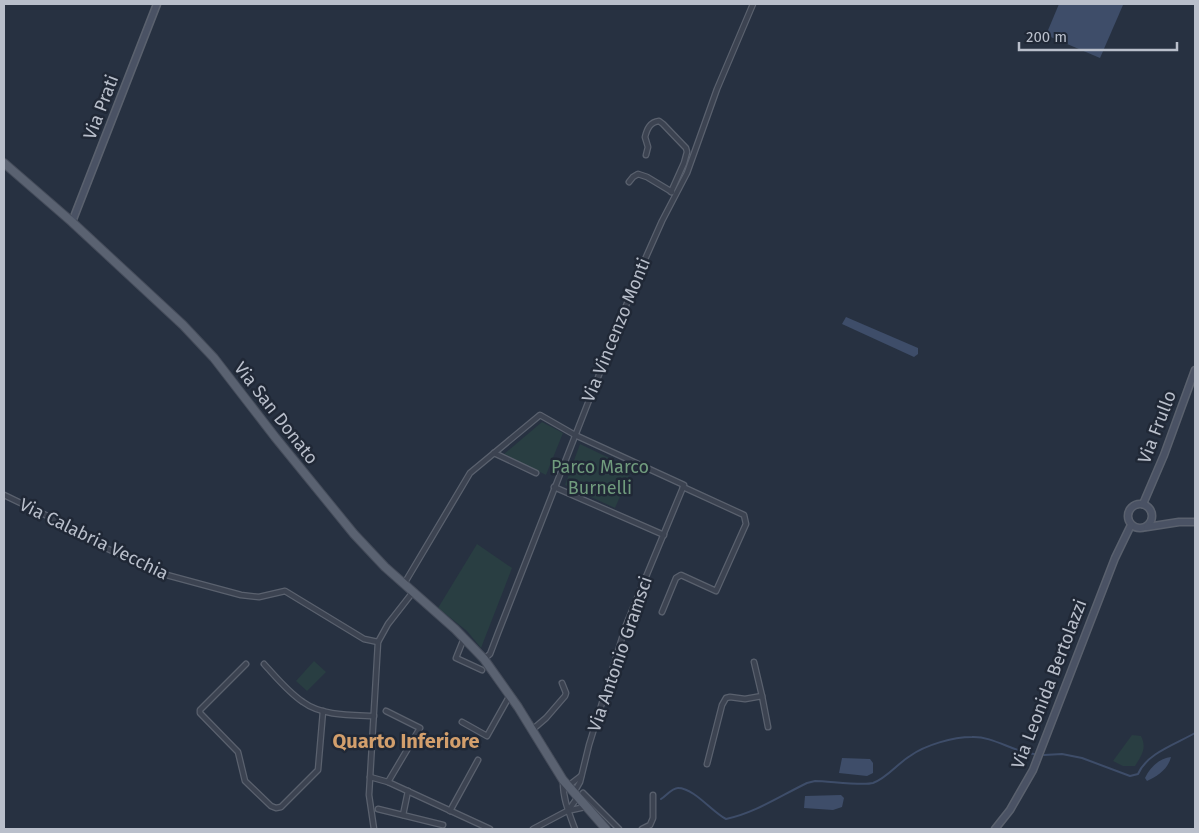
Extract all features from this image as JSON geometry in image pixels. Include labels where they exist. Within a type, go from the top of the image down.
[{"type":"main road","name":"Via San Donato","points":[[4,163],[72,222],[183,325],[214,358],[336,514],[376,558],[484,658],[585,807],[606,829]]},
{"type":"street","name":"Via Prati","points":[[72,222],[157,4]]},
{"type":"street","name":"Via Vincenzo Monti","points":[[484,658],[490,654],[651,244],[684,180],[717,89],[753,4]]},
{"type":"street","points":[[646,155],[648,147],[645,140],[646,132],[650,124],[659,121],[686,148],[687,155],[670,192]]},
{"type":"street","points":[[629,182],[638,174],[676,195]]},
{"type":"street","points":[[678,177],[684,180]]},
{"type":"street","name":"Via Frullo","points":[[1145,505],[1147,494],[1164,455],[1195,370]]},
{"type":"street","name":"Via Antonio Gramsci","points":[[494,453],[540,415],[575,435],[744,515],[746,524],[716,591],[681,575],[676,578],[662,612]]},
{"type":"street","points":[[404,584],[470,473],[494,453],[536,473]]},
{"type":"street","points":[[554,487],[664,534]]},
{"type":"street","name":"Via Antonio Gramsci","points":[[573,790],[576,789],[580,782],[626,625],[683,487]]},
{"type":"street","name":"Via Calabria Vecchia","points":[[4,495],[58,521],[108,549],[163,574],[241,595],[259,597],[285,591],[364,639],[378,642]]},
{"type":"street","points":[[1165,524],[1158,521],[1145,505],[1136,504],[1128,511],[1128,519],[1131,525],[1142,528],[1179,522],[1195,522]]},
{"type":"street","points":[[1142,528],[1151,522],[1152,514]]},
{"type":"street","name":"Via Leonida Bertolazzi","points":[[995,829],[1010,810],[1032,770],[1120,545],[1131,525]]},
{"type":"street","name":"Via Leonida Bertolazzi","points":[[1120,545],[1142,528]]},
{"type":"street","points":[[374,829],[369,801],[378,642],[392,618],[412,592]]},
{"type":"street","points":[[464,638],[456,658],[482,670]]},
{"type":"street","points":[[754,662],[768,727]]},
{"type":"street","points":[[246,664],[200,710],[200,713],[238,752],[245,781],[271,806],[281,807],[318,770],[323,711]]},
{"type":"street","points":[[264,664],[303,702],[323,711],[374,716]]},
{"type":"street","points":[[532,730],[546,718],[564,696],[566,692],[562,683]]},
{"type":"street","points":[[462,722],[488,736],[510,695]]},
{"type":"street","points":[[707,764],[722,705],[726,698],[745,699],[762,696]]},
{"type":"street","points":[[386,711],[420,728],[388,782]]},
{"type":"street","points":[[450,810],[478,760]]},
{"type":"street","points":[[567,811],[573,790],[581,776]]},
{"type":"street","points":[[370,777],[388,782],[490,829]]},
{"type":"street","points":[[573,790],[619,829]]},
{"type":"street","name":"Via San Donato","points":[[573,790],[563,793],[567,811],[575,829]]},
{"type":"street","points":[[403,815],[408,791]]},
{"type":"street","points":[[642,829],[650,825],[653,818],[653,795]]},
{"type":"street","points":[[533,829],[567,811],[585,807]]},
{"type":"street","points":[[378,809],[443,825]]},
{"type":"green space","points":[[542,422],[563,433],[546,475],[504,454]]},
{"type":"green space","name":"Parco Marco Burnelli","points":[[580,444],[632,469],[615,508],[565,485]]},
{"type":"green space","points":[[477,544],[512,568],[481,648],[467,631],[438,608]]},
{"type":"green space","points":[[314,661],[326,672],[307,691],[296,681]]},
{"type":"green space","points":[[1132,735],[1141,736],[1144,744],[1143,751],[1135,766],[1123,766],[1113,761]]},
{"type":"water","points":[[1059,4],[1123,5],[1100,58],[1046,35]]},
{"type":"water","points":[[846,317],[918,348],[918,354],[914,357],[842,324]]},
{"type":"water","points":[[1171,757],[1168,765],[1162,772],[1147,781],[1145,778],[1159,761]]},
{"type":"water","points":[[842,758],[870,759],[873,763],[873,773],[867,776],[839,773]]},
{"type":"water","points":[[841,795],[844,798],[842,807],[833,810],[804,808],[805,796]]},
{"type":"waterway","points":[[1044,755],[1062,754],[1082,758],[1130,776],[1138,774],[1148,760],[1155,755],[1195,733]]},
{"type":"waterway","points":[[661,799],[674,789],[684,789],[697,796],[726,819],[757,808],[807,783],[815,781],[853,784],[873,783],[883,778],[916,752],[948,740],[980,737],[1034,754]]},
{"type":"district","name":"Quarto Inferiore","points":[[406,741]]}]
